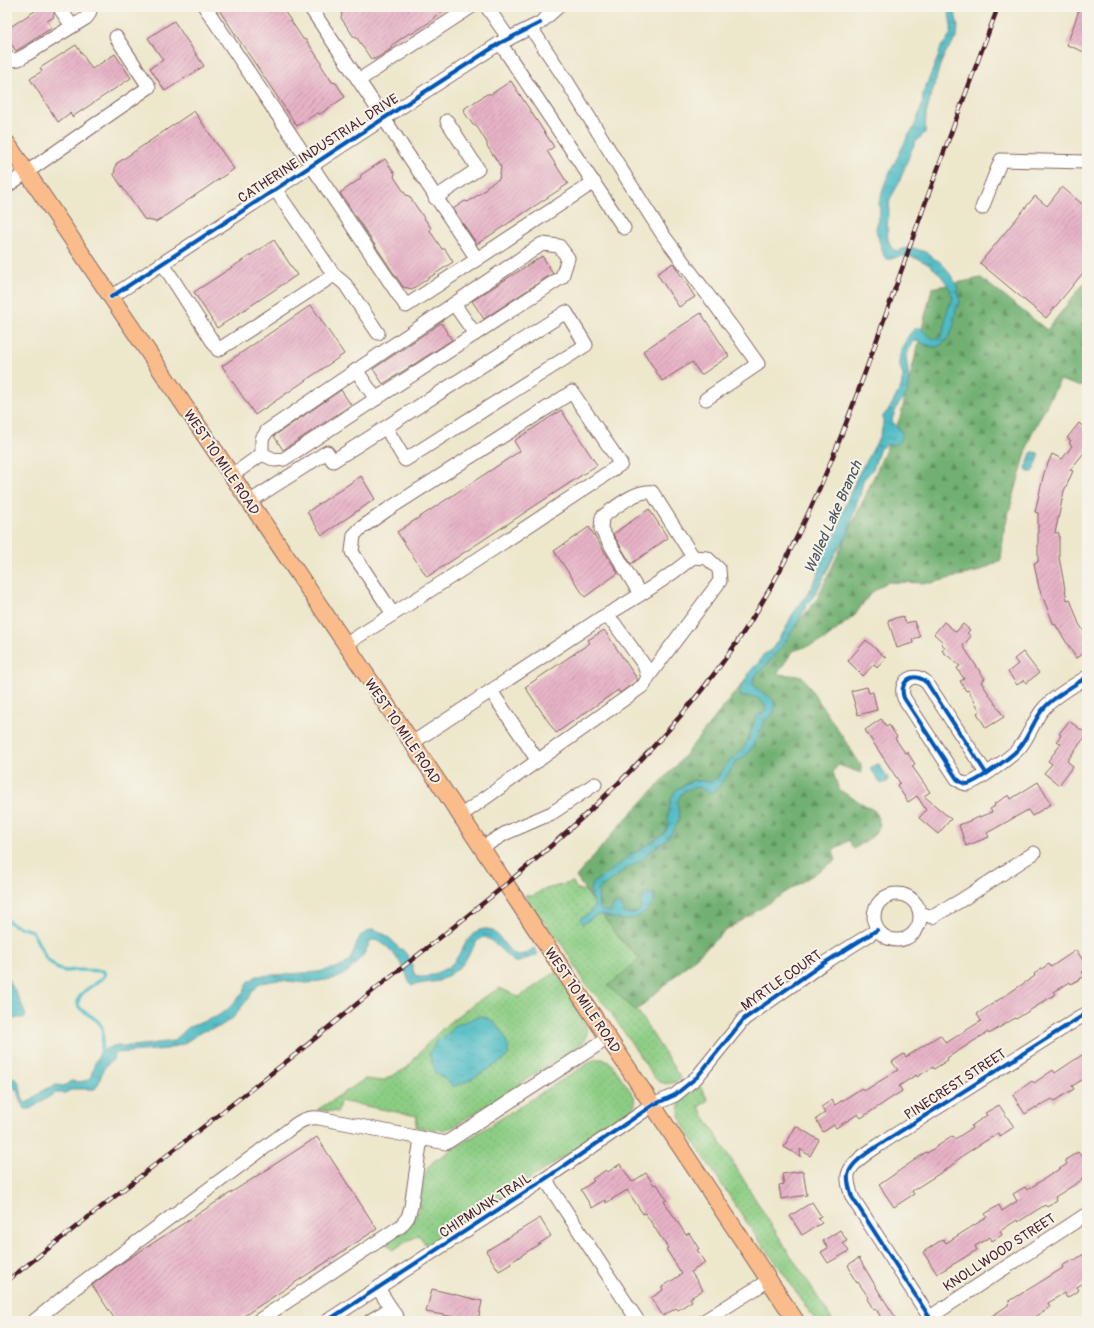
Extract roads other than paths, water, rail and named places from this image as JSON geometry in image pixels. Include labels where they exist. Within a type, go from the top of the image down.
[{"type":"main road","name":"WEST 10 MILE ROAD","points":[[7,143],[346,644],[796,1321]]},
{"type":"street","points":[[7,58],[16,60],[24,56],[89,14],[91,7]]},
{"type":"street","points":[[205,7],[406,306],[594,182]]},
{"type":"street","points":[[310,7],[360,80],[435,198],[477,259]]},
{"type":"street","points":[[360,80],[471,7]]},
{"type":"street","points":[[487,7],[504,41],[624,228]]},
{"type":"street","name":"CATHERINE INDUSTRIAL DRIVE","points":[[111,298],[383,118],[504,41],[536,26],[558,7]]},
{"type":"street","points":[[61,10],[72,26]]},
{"type":"street","points":[[536,26],[568,82],[663,235],[758,364],[706,399]]},
{"type":"street","points":[[7,186],[149,88],[116,37]]},
{"type":"street","points":[[435,198],[478,169],[447,121]]},
{"type":"street","points":[[982,208],[1001,160],[1087,162]]},
{"type":"street","points":[[276,189],[334,275],[345,284],[378,333]]},
{"type":"street","points":[[542,244],[559,246],[568,258],[562,277],[284,459],[275,460],[262,454],[262,439],[267,431],[542,244]]},
{"type":"street","points":[[163,264],[218,350],[334,275]]},
{"type":"street","points":[[454,304],[475,334]]},
{"type":"street","points":[[249,502],[327,452],[333,462],[566,312],[586,345],[405,460],[386,428]]},
{"type":"street","points":[[356,370],[376,399]]},
{"type":"street","points":[[346,644],[506,542],[621,464],[572,392],[387,510],[360,528],[354,535],[352,552],[393,614]]},
{"type":"street","points":[[232,476],[262,454]]},
{"type":"street","points":[[640,594],[601,529],[602,517],[636,494],[645,491],[652,492],[693,558]]},
{"type":"street","points":[[412,743],[601,618],[680,568],[693,558],[707,558],[719,569],[720,581],[648,677],[644,685],[460,816]]},
{"type":"street","points":[[601,618],[607,618],[614,623],[644,666],[648,677]]},
{"type":"street","points":[[986,773],[927,682],[924,679],[916,677],[910,678],[906,681],[902,689],[904,698],[956,779],[968,784],[986,773],[1016,752],[1025,740],[1035,720],[1046,706],[1058,696],[1087,677]]},
{"type":"street","points":[[491,690],[538,761]]},
{"type":"street","points":[[481,848],[506,833],[552,813],[594,784]]},
{"type":"street","points":[[920,913],[932,917],[960,901],[1034,853]]},
{"type":"street","points":[[893,894],[902,894],[911,898],[917,905],[920,913],[920,922],[916,931],[910,937],[901,941],[892,940],[883,936],[877,930],[874,921],[874,912],[878,903],[884,897],[893,894]]},
{"type":"street","name":"MYRTLE COURT","points":[[653,1105],[675,1094],[697,1077],[744,1019],[818,967],[877,930]]},
{"type":"street","name":"PINECREST STREET","points":[[931,1319],[852,1197],[848,1184],[848,1174],[854,1164],[885,1141],[1083,1015]]},
{"type":"street","points":[[34,1321],[81,1284],[272,1142],[304,1120],[312,1117],[319,1118],[446,1143],[608,1038]]},
{"type":"street","name":"CHIPMUNK TRAIL","points":[[326,1321],[545,1178],[653,1105]]},
{"type":"street","points":[[258,1321],[401,1226],[408,1217],[411,1207],[421,1138]]},
{"type":"street","points":[[545,1178],[638,1321]]},
{"type":"street","name":"KNOLLWOOD STREET","points":[[931,1319],[1087,1214]]},
{"type":"street","points":[[704,1321],[769,1280]]},
{"type":"street","points":[[378,1288],[399,1321]]},
{"type":"street","points":[[370,1321],[391,1308]]},
{"type":"water","points":[[953,7],[970,7],[966,10],[961,9],[955,12],[958,27],[957,37],[946,52],[940,65],[926,114],[925,133],[916,141],[898,185],[890,199],[887,227],[888,240],[892,249],[897,251],[910,247],[928,253],[932,258],[939,261],[946,268],[957,285],[960,301],[956,309],[951,333],[946,341],[937,347],[932,347],[917,341],[912,342],[906,357],[909,380],[907,394],[898,405],[892,419],[894,425],[901,432],[902,438],[894,445],[887,445],[880,448],[873,469],[863,480],[860,496],[848,534],[835,554],[818,589],[781,648],[754,678],[753,683],[756,687],[774,701],[774,713],[765,720],[758,737],[747,755],[737,761],[718,788],[713,792],[707,792],[699,787],[688,789],[682,793],[677,802],[679,819],[674,830],[666,840],[639,862],[629,867],[600,888],[598,892],[599,907],[603,911],[610,912],[613,905],[617,903],[623,907],[623,913],[636,913],[641,909],[641,902],[644,895],[649,893],[653,894],[655,901],[652,905],[644,913],[635,918],[625,920],[597,915],[583,924],[580,919],[590,913],[594,906],[590,889],[593,883],[628,857],[664,834],[669,824],[668,816],[671,800],[677,789],[693,780],[711,782],[717,778],[730,760],[743,749],[750,735],[756,717],[766,711],[766,708],[759,699],[742,697],[740,694],[741,687],[763,655],[772,649],[785,630],[792,615],[809,592],[817,576],[828,540],[838,531],[841,516],[856,479],[880,436],[883,425],[883,416],[890,408],[901,387],[903,376],[899,362],[901,349],[915,328],[921,328],[927,335],[937,339],[940,338],[942,334],[948,309],[953,298],[946,282],[934,269],[920,260],[904,256],[886,259],[876,228],[880,214],[879,203],[886,180],[913,129],[922,105],[923,93],[941,48],[950,35],[951,26],[949,12]]},
{"type":"water","points":[[1031,453],[1038,453],[1039,457],[1033,472],[1028,472],[1026,468]]},
{"type":"water","points":[[879,764],[888,778],[887,782],[881,784],[871,769],[874,765]]},
{"type":"water","points":[[372,929],[384,934],[394,942],[399,949],[402,949],[412,965],[415,975],[419,977],[429,976],[450,966],[456,960],[474,933],[479,930],[485,929],[495,932],[507,947],[515,954],[522,955],[534,948],[538,954],[519,962],[514,962],[495,944],[484,937],[477,941],[462,965],[452,973],[439,981],[412,985],[409,982],[405,971],[391,951],[382,943],[373,940],[370,942],[364,954],[350,970],[338,978],[307,983],[279,980],[260,983],[233,1018],[219,1027],[203,1031],[183,1044],[167,1049],[117,1053],[113,1060],[105,1067],[100,1081],[95,1089],[73,1089],[65,1093],[55,1093],[30,1109],[25,1109],[16,1089],[10,1086],[7,1087],[7,1076],[17,1080],[25,1103],[45,1089],[57,1085],[64,1086],[71,1081],[80,1082],[90,1079],[100,1053],[106,1049],[113,1046],[135,1046],[173,1041],[189,1027],[216,1017],[228,1009],[244,992],[248,982],[257,976],[318,972],[343,966],[350,960],[360,936]]},
{"type":"water","points":[[7,976],[26,1016],[24,1018],[17,1018],[7,1022]]},
{"type":"water","points":[[481,1016],[492,1021],[501,1031],[507,1043],[508,1055],[481,1074],[464,1083],[452,1087],[441,1076],[434,1072],[435,1070],[429,1053],[436,1042],[451,1031],[453,1026]]},
{"type":"waterway","points":[[7,920],[13,925],[32,931],[46,958],[58,969],[65,971],[103,971],[105,974],[103,978],[86,990],[78,1000],[80,1009],[97,1021],[102,1027],[103,1038],[101,1053],[103,1055]]},
{"type":"railway","points":[[7,1281],[296,1054],[499,891],[594,806],[640,761],[682,714],[722,664],[757,611],[780,570],[821,485],[872,354],[926,201],[998,7]]},
{"type":"water label","name":"Walled Lake Branch","points":[[833,517]]}]
